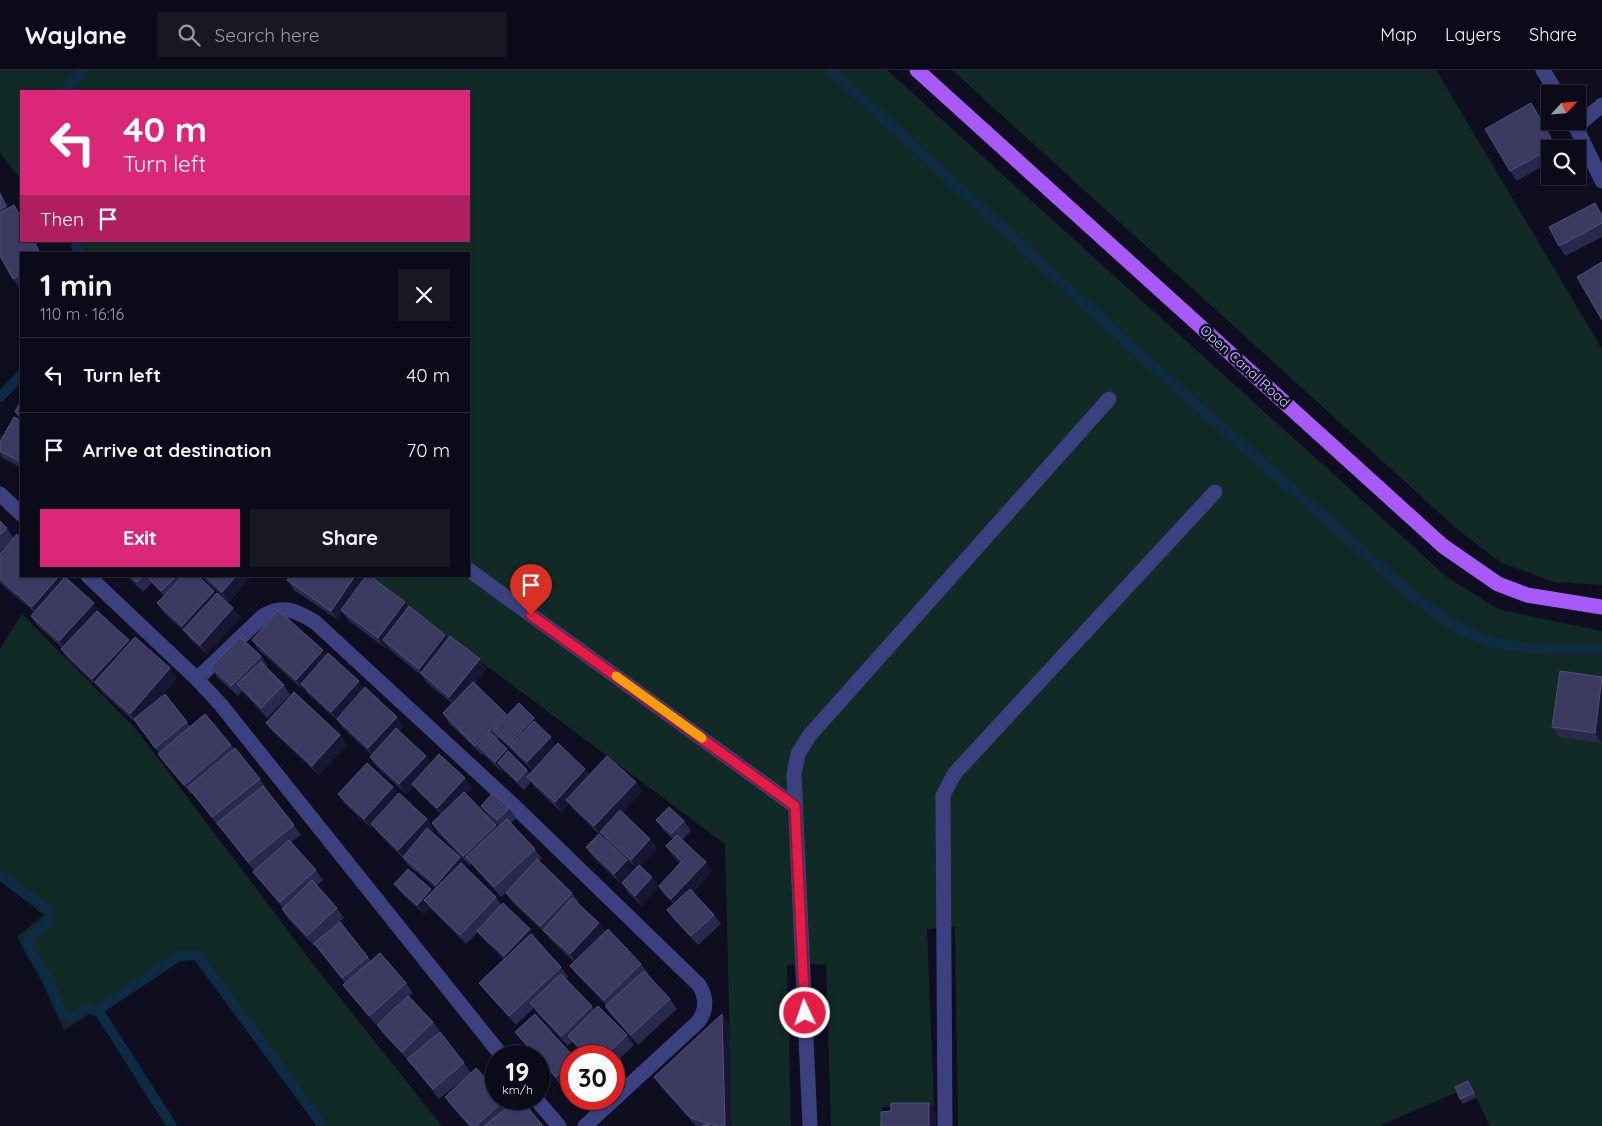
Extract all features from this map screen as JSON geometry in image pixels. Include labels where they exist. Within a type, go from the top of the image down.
[{"type":"main road","name":"Open Canal Road","points":[[916,70],[1443,546],[1498,584],[1527,595],[1602,607]]},
{"type":"street","points":[[1544,70],[1552,85]]},
{"type":"street","points":[[1586,116],[1602,106]]},
{"type":"street","points":[[1577,130],[1602,181]]},
{"type":"street","points":[[810,1126],[795,806],[794,774],[798,754],[809,736],[1109,399]]},
{"type":"street","points":[[945,1126],[943,795],[955,773],[1215,492]]},
{"type":"street","points":[[0,494],[20,513]]},
{"type":"street","points":[[470,571],[795,806]]},
{"type":"street","points":[[89,577],[197,679],[221,705],[493,1045]]},
{"type":"street","points":[[197,679],[263,616],[271,611],[289,609],[315,622],[512,804],[699,985],[704,992],[706,1003],[704,1014],[698,1022],[585,1126]]},
{"type":"street","points":[[545,1110],[559,1126]]},
{"type":"green space","points":[[0,70],[887,70],[1448,578],[1500,610],[1602,631],[1602,1126],[1490,1126],[1471,1086],[1379,1126],[958,1126],[955,927],[927,929],[934,1106],[882,1107],[882,1126],[831,1126],[826,964],[787,965],[791,1126],[732,1126],[725,844],[367,577],[470,577],[470,252],[79,252],[72,242],[470,242],[470,90],[20,90],[20,179],[0,153]]},
{"type":"green space","points":[[952,70],[1436,70],[1602,349],[1602,585],[1554,582],[1500,562],[1457,529]]},
{"type":"green space","points":[[22,614],[135,728],[313,964],[442,1126],[323,1126],[197,955],[179,956],[64,1030],[42,982],[17,937],[44,915],[0,881],[0,649]]},
{"type":"building","points":[[1531,103],[1541,121],[1541,130],[1546,130],[1552,140],[1541,140],[1541,154],[1510,171],[1485,129]]},
{"type":"building","points":[[0,194],[6,206],[0,209]]},
{"type":"building","points":[[1595,203],[1602,217],[1602,223],[1559,246],[1549,227]]},
{"type":"building","points":[[14,205],[20,216],[20,242],[34,242],[39,252],[20,252],[20,275],[13,279],[0,256],[0,213]]},
{"type":"building","points":[[1602,262],[1602,320],[1577,277]]},
{"type":"building","points":[[20,403],[20,415],[15,412]]},
{"type":"building","points":[[14,417],[20,420],[20,461],[0,451],[0,442]]},
{"type":"building","points":[[0,521],[7,528],[0,535]]},
{"type":"building","points":[[17,534],[20,537],[20,577],[58,577],[32,607],[0,579],[0,554]]},
{"type":"building","points":[[65,577],[94,603],[59,641],[31,616]]},
{"type":"building","points":[[131,577],[142,577],[137,582]]},
{"type":"building","points":[[148,577],[175,577],[161,591]]},
{"type":"building","points":[[182,577],[199,577],[214,591],[182,626],[157,603]]},
{"type":"building","points":[[206,577],[235,577],[222,592]]},
{"type":"building","points":[[289,577],[354,577],[331,611],[287,580]]},
{"type":"building","points":[[365,577],[371,577],[405,602],[378,638],[341,610]]},
{"type":"building","points":[[217,593],[233,608],[200,645],[183,630]]},
{"type":"building","points":[[409,606],[445,635],[419,669],[383,640]]},
{"type":"building","points":[[278,610],[323,650],[296,680],[252,640]]},
{"type":"building","points":[[97,611],[129,640],[92,679],[61,649]]},
{"type":"building","points":[[450,636],[480,659],[449,697],[421,673]]},
{"type":"building","points":[[135,637],[170,668],[130,714],[95,682]]},
{"type":"building","points":[[240,637],[261,656],[231,686],[211,667]]},
{"type":"building","points":[[328,653],[359,681],[331,712],[301,684]]},
{"type":"building","points":[[261,662],[284,685],[261,708],[237,684]]},
{"type":"building","points":[[1560,671],[1602,677],[1595,733],[1552,727]]},
{"type":"building","points":[[473,682],[506,714],[475,746],[443,713]]},
{"type":"building","points":[[365,687],[397,717],[368,748],[337,719]]},
{"type":"building","points":[[294,692],[340,735],[312,766],[266,723]]},
{"type":"building","points":[[165,694],[187,722],[155,748],[134,719]]},
{"type":"building","points":[[519,703],[534,718],[509,745],[493,730]]},
{"type":"building","points":[[205,714],[231,745],[184,785],[158,754]]},
{"type":"building","points":[[534,721],[551,737],[527,762],[510,746]]},
{"type":"building","points":[[396,728],[426,756],[399,784],[370,757]]},
{"type":"building","points":[[490,733],[507,749],[495,762],[478,746]]},
{"type":"building","points":[[558,743],[585,769],[555,802],[527,777]]},
{"type":"building","points":[[235,748],[260,779],[212,817],[188,787]]},
{"type":"building","points":[[508,751],[527,770],[517,781],[498,763]]},
{"type":"building","points":[[439,754],[465,778],[437,808],[412,784]]},
{"type":"building","points":[[607,756],[636,782],[594,826],[566,800]]},
{"type":"building","points":[[367,763],[393,787],[364,819],[338,794]]},
{"type":"building","points":[[263,786],[294,825],[248,862],[217,823]]},
{"type":"building","points":[[464,792],[496,825],[463,856],[432,823]]},
{"type":"building","points":[[399,793],[427,819],[398,850],[371,824]]},
{"type":"building","points":[[493,793],[509,808],[497,820],[481,806]]},
{"type":"building","points":[[669,807],[684,821],[671,834],[656,820]]},
{"type":"building","points":[[620,810],[650,839],[631,860],[600,832]]},
{"type":"building","points":[[507,819],[535,849],[494,887],[466,857]]},
{"type":"building","points":[[427,828],[460,857],[436,885],[403,857]]},
{"type":"building","points":[[599,834],[627,860],[614,874],[586,847]]},
{"type":"building","points":[[677,835],[706,862],[671,899],[659,886],[682,861],[666,846]]},
{"type":"building","points":[[289,840],[316,870],[280,902],[253,872]]},
{"type":"building","points":[[537,859],[572,893],[540,926],[506,893]]},
{"type":"building","points":[[461,863],[496,897],[460,935],[424,900]]},
{"type":"building","points":[[639,865],[652,877],[635,896],[622,883]]},
{"type":"building","points":[[408,869],[431,889],[417,905],[394,884]]},
{"type":"building","points":[[312,880],[337,908],[307,936],[282,909]]},
{"type":"building","points":[[690,889],[714,915],[691,936],[667,910]]},
{"type":"building","points":[[572,898],[599,923],[570,954],[543,930]]},
{"type":"building","points":[[503,903],[530,929],[504,956],[477,931]]},
{"type":"building","points":[[340,922],[368,957],[342,978],[314,943]]},
{"type":"building","points":[[608,929],[641,964],[604,1000],[570,966]]},
{"type":"building","points":[[531,934],[561,967],[509,1016],[479,983]]},
{"type":"building","points":[[380,953],[406,983],[369,1016],[343,985]]},
{"type":"building","points":[[644,971],[670,999],[631,1035],[605,1006]]},
{"type":"building","points":[[561,974],[592,1006],[561,1036],[530,1003]]},
{"type":"building","points":[[408,996],[433,1022],[402,1052],[377,1025]]},
{"type":"building","points":[[598,1006],[627,1035],[617,1045],[577,1045],[568,1036]]},
{"type":"building","points":[[535,1014],[563,1045],[560,1045],[560,1073],[556,1077],[550,1070],[550,1045],[527,1045],[515,1032]]},
{"type":"building","points":[[722,1014],[725,1126],[717,1126],[691,1118],[654,1077]]},
{"type":"building","points":[[440,1032],[464,1063],[433,1089],[407,1059]]},
{"type":"building","points":[[476,1068],[485,1078],[485,1110],[494,1110],[476,1126],[471,1126],[445,1097]]},
{"type":"building","points":[[1468,1081],[1474,1093],[1460,1099],[1455,1087]]},
{"type":"building","points":[[891,1103],[929,1103],[929,1126],[881,1126],[881,1112],[891,1111]]},
{"type":"building","points":[[504,1110],[530,1110],[543,1126],[484,1126]]},
{"type":"waterway","points":[[65,90],[84,70]]},
{"type":"waterway","points":[[831,70],[1149,363],[1404,588],[1431,609],[1450,623],[1470,634],[1510,646],[1541,649],[1602,649]]},
{"type":"waterway","points":[[75,242],[78,252]]},
{"type":"waterway","points":[[0,397],[20,376]]},
{"type":"waterway","points":[[0,875],[50,911],[51,920],[28,940],[29,949],[48,978],[62,1014],[71,1017],[89,1008],[100,1013],[172,1126]]},
{"type":"waterway","points":[[96,1011],[179,956],[197,955],[323,1126]]},
{"type":"slow traffic","points":[[616,676],[702,738]]},
{"type":"route","points":[[531,615],[795,806],[805,1013]]}]
